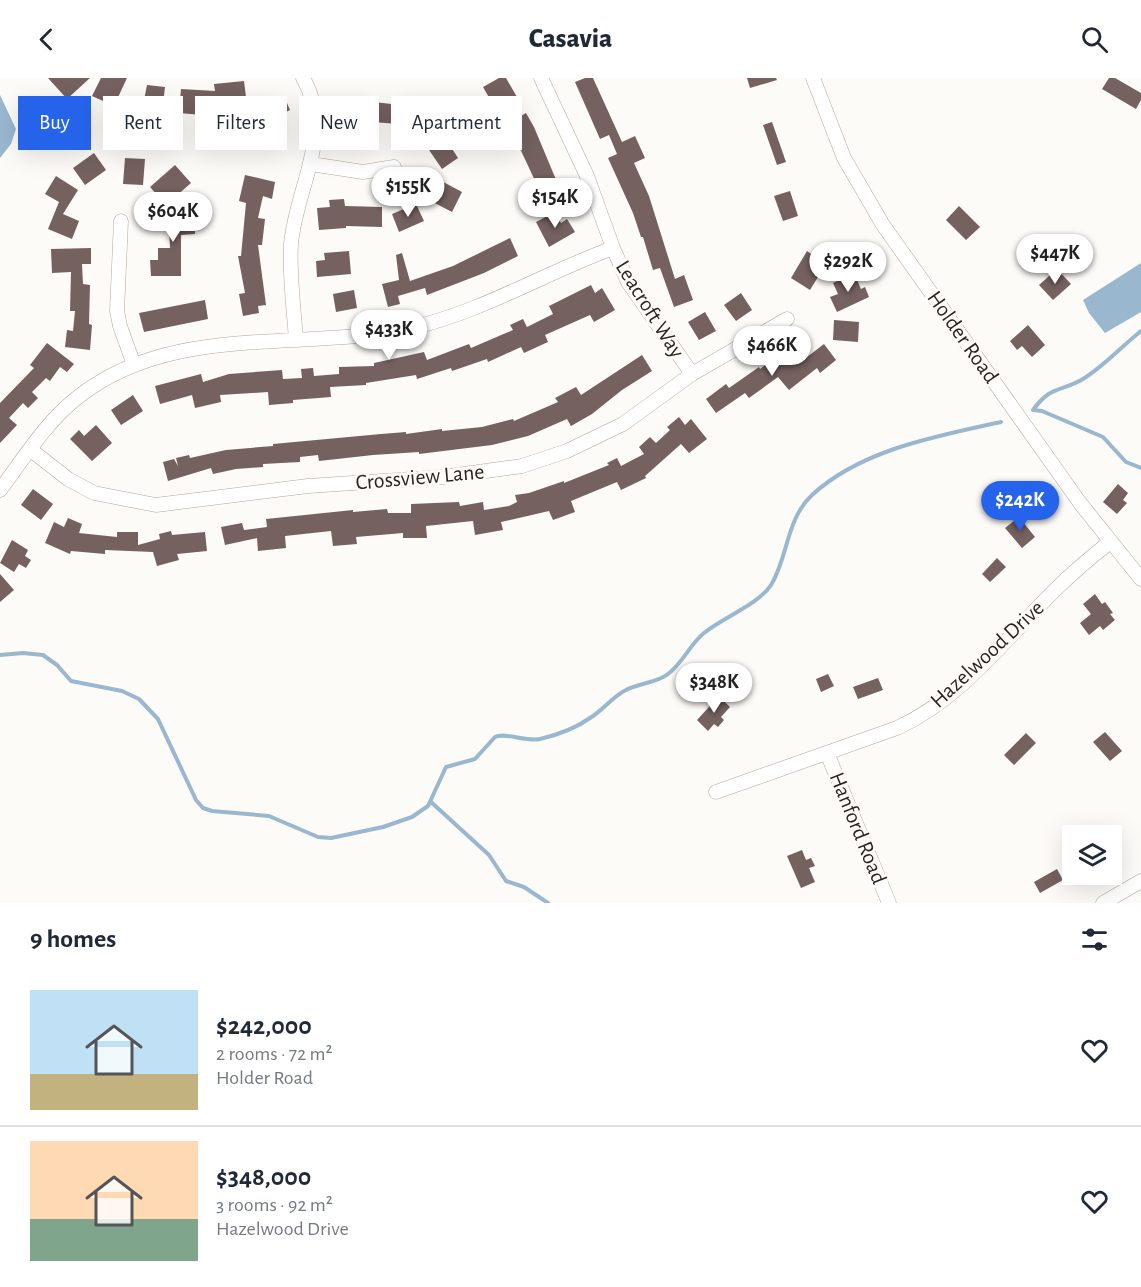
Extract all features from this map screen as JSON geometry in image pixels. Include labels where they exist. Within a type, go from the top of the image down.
[{"type":"street","points":[[297,340],[291,245],[294,223],[311,164],[316,127],[316,111],[311,93],[303,78]]},
{"type":"street","name":"Leacroft Way","points":[[541,78],[588,176],[613,248],[628,282],[692,374]]},
{"type":"street","name":"Holder Road","points":[[813,78],[832,132],[864,194],[1054,467],[1141,579]]},
{"type":"street","points":[[311,164],[363,172],[394,167]]},
{"type":"street","points":[[121,221],[117,311],[134,365]]},
{"type":"street","points":[[0,490],[51,422],[78,397],[134,365],[183,350],[376,334],[442,319],[613,248]]},
{"type":"street","name":"Crossview Lane","points":[[31,450],[68,479],[94,493],[156,505],[308,486],[443,477],[522,466],[567,452],[632,418],[692,374],[787,319]]},
{"type":"street","name":"Hazelwood Drive","points":[[716,792],[897,728],[919,717],[969,678],[1055,589],[1110,542]]},
{"type":"street","name":"Hanford Road","points":[[827,753],[889,903]]},
{"type":"street","points":[[1103,903],[1141,881]]},
{"type":"water","points":[[0,95],[16,129],[11,144],[0,158]]},
{"type":"water","points":[[1141,263],[1141,312],[1105,333],[1089,313],[1083,300]]},
{"type":"building","points":[[48,78],[90,78],[70,96],[64,96]]},
{"type":"building","points":[[101,78],[127,78],[119,96],[103,96],[103,101],[92,96]]},
{"type":"building","points":[[499,78],[506,78],[516,96],[488,96],[483,87]]},
{"type":"building","points":[[593,78],[622,142],[635,136],[645,158],[634,163],[649,196],[675,279],[684,275],[693,300],[674,307],[660,268],[653,270],[643,237],[641,237],[633,213],[608,158],[617,154],[609,135],[600,139],[575,82]]},
{"type":"building","points":[[747,78],[776,78],[777,80],[750,88]]},
{"type":"building","points":[[1109,78],[1115,78],[1141,93],[1141,100],[1136,109],[1102,89]]},
{"type":"building","points":[[244,81],[246,96],[195,96],[195,114],[183,113],[181,89],[215,91],[214,84]]},
{"type":"building","points":[[147,85],[165,87],[164,96],[145,96]]},
{"type":"building","points":[[379,103],[391,104],[391,123],[379,123]]},
{"type":"building","points":[[526,113],[562,194],[545,202],[521,150],[522,115]]},
{"type":"building","points":[[772,122],[786,162],[777,165],[763,125]]},
{"type":"building","points":[[429,150],[453,150],[458,158],[442,169]]},
{"type":"building","points":[[94,153],[106,170],[85,185],[73,168]]},
{"type":"building","points":[[125,158],[145,159],[143,185],[123,184]]},
{"type":"building","points":[[175,165],[191,183],[166,205],[150,187]]},
{"type":"building","points":[[245,175],[275,182],[272,199],[263,196],[258,218],[265,219],[262,245],[258,245],[266,305],[258,306],[259,313],[243,316],[239,294],[245,293],[238,256],[241,256],[246,203],[239,201]]},
{"type":"building","points":[[56,176],[78,190],[63,214],[79,221],[72,239],[48,229],[59,202],[45,194]]},
{"type":"building","points":[[432,176],[462,192],[452,212],[427,199],[435,196],[425,191]]},
{"type":"building","points":[[790,191],[798,216],[783,221],[774,196]]},
{"type":"building","points":[[344,199],[345,206],[382,207],[382,227],[346,226],[346,228],[319,230],[317,208],[330,207],[329,200]]},
{"type":"building","points":[[416,204],[424,221],[399,232],[392,214]]},
{"type":"building","points":[[959,206],[980,227],[966,240],[946,220]]},
{"type":"building","points":[[194,212],[195,234],[181,235],[181,276],[151,276],[150,260],[158,260],[158,248],[170,248],[169,228],[159,229],[158,214]]},
{"type":"building","points":[[555,212],[561,223],[567,219],[575,232],[549,247],[536,222]]},
{"type":"building","points":[[510,238],[518,256],[484,273],[427,295],[425,288],[398,296],[400,304],[388,307],[382,284],[399,280],[396,255],[402,253],[410,281],[453,266]]},
{"type":"building","points":[[91,248],[91,264],[82,264],[83,284],[90,285],[89,324],[92,325],[90,350],[65,347],[67,330],[73,331],[75,311],[70,311],[71,272],[52,273],[51,249]]},
{"type":"building","points":[[349,251],[351,274],[317,277],[316,261],[325,260],[324,253]]},
{"type":"building","points":[[807,251],[826,264],[810,290],[791,278]]},
{"type":"building","points":[[1057,269],[1071,284],[1053,300],[1039,285]]},
{"type":"building","points":[[854,273],[861,289],[865,287],[869,297],[837,312],[830,297],[838,294],[833,283]]},
{"type":"building","points":[[591,285],[595,293],[602,288],[615,310],[594,322],[590,315],[545,335],[548,342],[524,353],[521,347],[488,362],[487,359],[452,371],[451,368],[417,379],[416,375],[366,383],[366,385],[330,387],[331,397],[293,400],[293,403],[269,405],[268,392],[220,395],[221,402],[195,408],[192,395],[160,404],[155,386],[201,374],[203,382],[229,374],[282,370],[283,379],[302,378],[301,369],[313,368],[314,376],[339,374],[339,367],[374,366],[374,363],[424,352],[427,360],[469,344],[471,348],[513,330],[510,325],[523,319],[527,327],[553,314],[549,306]]},
{"type":"building","points":[[354,290],[357,308],[336,312],[333,294]]},
{"type":"building","points":[[741,293],[752,310],[736,321],[724,305]]},
{"type":"building","points":[[205,300],[208,319],[144,332],[139,313]]},
{"type":"building","points":[[705,312],[716,331],[699,340],[688,322]]},
{"type":"building","points":[[834,320],[859,322],[858,342],[833,340]]},
{"type":"building","points":[[1028,325],[1045,345],[1032,357],[1022,346],[1017,350],[1010,341]]},
{"type":"building","points":[[47,343],[74,364],[67,372],[60,367],[50,381],[46,378],[32,392],[38,398],[28,408],[23,403],[9,418],[17,425],[0,443],[0,403],[34,368],[30,365]]},
{"type":"building","points":[[824,344],[836,360],[820,373],[817,368],[789,390],[778,377],[749,398],[745,393],[716,413],[706,399],[726,384],[729,388],[780,354],[786,361],[792,357],[798,364]]},
{"type":"building","points":[[642,355],[652,371],[622,390],[592,414],[571,426],[567,419],[528,436],[492,445],[419,454],[419,452],[373,455],[319,461],[318,455],[300,457],[300,462],[263,464],[263,467],[213,474],[211,468],[168,481],[163,462],[174,459],[178,466],[176,458],[189,455],[190,458],[226,450],[381,434],[482,427],[513,419],[514,421],[558,402],[555,398],[576,387],[581,395]]},
{"type":"building","points":[[133,395],[143,411],[121,425],[111,410]]},
{"type":"building","points":[[679,417],[685,425],[691,419],[707,439],[689,453],[681,444],[645,476],[646,478],[621,490],[617,482],[571,501],[575,512],[553,520],[549,511],[501,522],[503,530],[475,535],[473,521],[426,526],[427,538],[403,538],[403,533],[356,537],[357,544],[333,546],[331,531],[285,536],[286,548],[258,551],[257,538],[225,545],[221,527],[242,523],[244,530],[267,527],[266,519],[353,510],[353,512],[387,509],[388,513],[411,513],[411,504],[459,502],[460,506],[483,502],[484,510],[509,506],[517,502],[515,495],[529,493],[564,481],[564,483],[609,465],[607,463],[617,458],[621,466],[644,454],[639,447],[650,437],[656,443],[670,430],[667,427]]},
{"type":"building","points":[[96,425],[112,443],[92,461],[70,439],[79,430],[84,436]]},
{"type":"building","points":[[1118,484],[1128,493],[1123,500],[1127,503],[1117,514],[1103,502]]},
{"type":"building","points":[[33,489],[53,504],[41,520],[21,505]]},
{"type":"building","points":[[1019,517],[1035,537],[1022,548],[1005,528]]},
{"type":"building","points":[[68,518],[82,524],[79,533],[117,537],[117,532],[138,532],[138,545],[160,539],[159,534],[171,531],[172,535],[205,532],[207,551],[177,554],[179,560],[157,566],[153,552],[105,550],[105,554],[71,551],[70,554],[45,543],[54,522],[64,527]]},
{"type":"building","points":[[12,540],[28,550],[25,556],[31,560],[26,568],[19,564],[14,572],[0,563]]},
{"type":"building","points":[[997,558],[1006,567],[990,582],[982,574]]},
{"type":"building","points":[[0,574],[14,590],[0,602]]},
{"type":"building","points":[[1095,594],[1102,604],[1105,602],[1115,620],[1103,630],[1100,626],[1089,635],[1080,623],[1091,614],[1083,604]]},
{"type":"building","points":[[828,674],[834,686],[821,692],[816,679]]},
{"type":"building","points":[[878,678],[883,690],[858,699],[853,687]]},
{"type":"building","points":[[719,696],[730,707],[721,717],[724,720],[718,727],[714,724],[708,731],[697,720]]},
{"type":"building","points":[[1105,732],[1122,751],[1110,761],[1093,742]]},
{"type":"building","points":[[1026,733],[1036,743],[1014,765],[1004,755]]},
{"type":"building","points":[[802,850],[806,860],[811,858],[815,866],[809,868],[815,882],[801,888],[787,856]]},
{"type":"building","points":[[1057,869],[1062,878],[1062,881],[1040,893],[1034,882]]},
{"type":"waterway","points":[[1141,331],[1091,374],[1045,396],[1033,410],[1042,411],[1103,437],[1126,462],[1141,468]]},
{"type":"waterway","points":[[0,655],[23,653],[43,655],[57,665],[71,681],[122,691],[139,699],[158,719],[196,800],[203,808],[212,811],[269,816],[318,837],[331,838],[383,827],[412,817],[428,806],[446,767],[475,759],[495,737],[534,740],[560,733],[585,722],[626,690],[668,674],[704,633],[749,605],[771,585],[797,515],[812,495],[832,479],[877,455],[902,446],[1001,422]]},
{"type":"waterway","points":[[431,802],[489,855],[506,881],[524,887],[548,903]]}]
